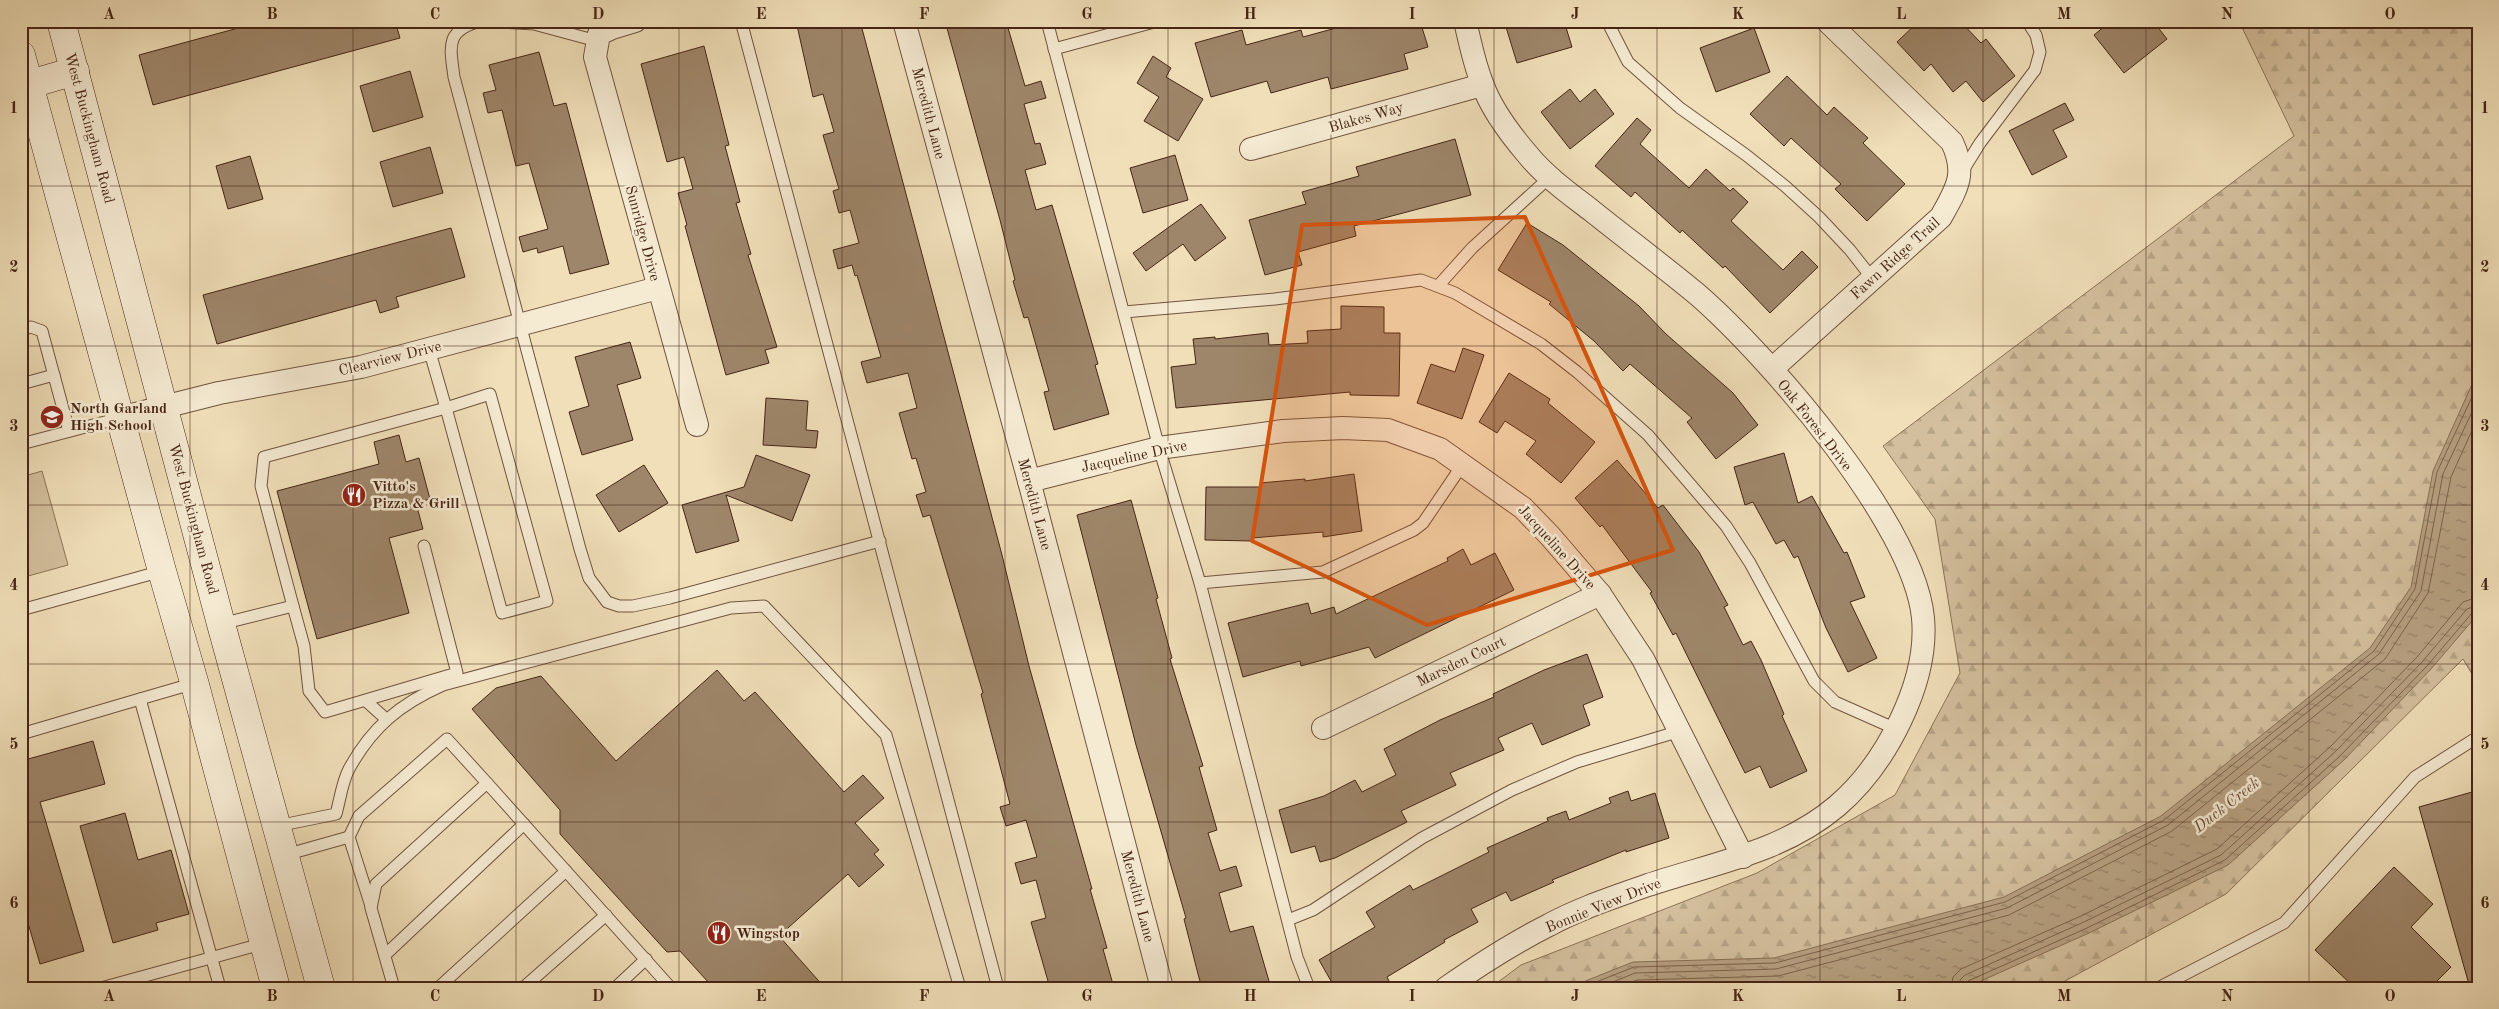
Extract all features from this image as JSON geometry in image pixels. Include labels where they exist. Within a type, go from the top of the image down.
[{"type":"main road","name":"West Buckingham Road","points":[[62,22],[221,624],[321,988]]},
{"type":"main road","points":[[21,55],[26,86],[195,683],[276,988]]},
{"type":"main road","points":[[26,86],[74,71]]},
{"type":"main road","points":[[236,837],[278,826]]},
{"type":"street","points":[[597,41],[599,34],[635,21]]},
{"type":"street","name":"Meredith Lane","points":[[904,21],[1029,481],[1162,988]]},
{"type":"street","name":"Oak Forest Drive","points":[[1465,21],[1482,85],[1499,117],[1530,158],[1550,177],[1700,298],[1772,369],[1827,437],[1861,485],[1899,544],[1910,568],[1923,615],[1924,635],[1913,684],[1896,729],[1863,782],[1838,805],[1814,824],[1786,840],[1743,857]]},
{"type":"street","points":[[1827,21],[1952,142],[1959,158],[1961,173]]},
{"type":"street","name":"Sunridge Drive","points":[[597,41],[594,57],[698,425]]},
{"type":"street","name":"Blakes Way","points":[[1251,149],[1482,85]]},
{"type":"street","name":"Fawn Ridge Trail","points":[[1772,369],[1941,217],[1956,190],[1961,173]]},
{"type":"street","name":"Clearview Drive","points":[[120,418],[219,393],[361,367],[658,288]]},
{"type":"street","name":"Jacqueline Drive","points":[[1029,481],[1159,448],[1283,431],[1343,428],[1388,430],[1440,449],[1523,508],[1600,594],[1643,659],[1743,857]]},
{"type":"street","name":"Marsden Court","points":[[1324,728],[1600,594]]},
{"type":"street","name":"Bonnie View Drive","points":[[1446,988],[1550,924],[1650,885],[1743,857]]},
{"type":"lane","points":[[597,41],[534,24],[482,21],[465,25],[454,34],[450,49],[454,77],[588,578],[607,602],[618,606],[633,606],[670,598],[880,541]]},
{"type":"lane","points":[[741,21],[998,988]]},
{"type":"lane","points":[[1047,21],[1159,448],[1200,583],[1297,957],[1308,988]]},
{"type":"lane","points":[[1054,49],[1158,21]]},
{"type":"lane","points":[[1607,21],[1628,62],[1680,108],[1746,154],[1785,186],[1826,224],[1872,278]]},
{"type":"lane","points":[[1961,173],[1980,143],[2035,70],[2040,52],[2036,35],[2028,21]]},
{"type":"lane","points":[[1438,286],[1472,248],[1550,177]]},
{"type":"lane","points":[[1124,312],[1276,300],[1360,290],[1421,280],[1455,293],[1541,344],[1591,384],[1648,436],[1726,526],[1750,563],[1814,681],[1835,702],[1896,729]]},
{"type":"lane","points":[[21,330],[31,327],[42,331],[69,431]]},
{"type":"lane","points":[[424,546],[457,673],[325,712],[309,692],[304,646],[261,486],[264,457],[446,408],[490,394],[547,601],[502,612],[446,408],[430,348]]},
{"type":"lane","points":[[21,384],[54,375]]},
{"type":"lane","points":[[21,444],[120,418]]},
{"type":"lane","points":[[1200,583],[1323,572],[1414,530],[1422,523],[1462,464]]},
{"type":"lane","points":[[21,610],[162,571]]},
{"type":"lane","points":[[221,624],[293,606]]},
{"type":"lane","points":[[278,826],[336,814],[348,770],[380,724],[416,697],[443,685],[731,608],[764,606],[886,735],[960,988]]},
{"type":"lane","points":[[21,734],[195,683]]},
{"type":"lane","points":[[140,699],[220,988]]},
{"type":"lane","points":[[366,701],[386,720]]},
{"type":"lane","points":[[1288,920],[1313,910],[1422,838],[1512,790],[1576,762],[1680,731]]},
{"type":"lane","points":[[394,988],[349,837],[359,816],[447,739],[672,988]]},
{"type":"lane","points":[[2158,988],[2284,923],[2415,777],[2473,740],[2478,742]]},
{"type":"lane","points":[[371,908],[376,884],[487,783]]},
{"type":"lane","points":[[385,955],[524,824]]},
{"type":"lane","points":[[286,855],[349,837]]},
{"type":"lane","points":[[438,988],[566,870]]},
{"type":"lane","points":[[523,988],[606,915]]},
{"type":"lane","points":[[101,988],[264,943]]},
{"type":"lane","points":[[615,988],[646,960]]},
{"type":"highlighted area","points":[[1525,217],[1673,550],[1427,625],[1252,541],[1302,225]]},
{"type":"green space","points":[[2239,21],[2478,21],[2478,684],[2463,659],[2226,894],[2052,988],[1490,988],[1521,965],[1757,873],[1895,795],[1960,673],[1935,519],[1883,446],[2294,136]]},
{"type":"green space","points":[[42,471],[68,565],[21,578],[21,477]]},
{"type":"water","name":"Duck Creek","points":[[2478,371],[2478,614],[2431,669],[2344,760],[2228,865],[2089,933],[1965,988],[1568,988],[1633,962],[1774,958],[2004,897],[2161,816],[2370,648],[2411,587],[2433,471]]},
{"type":"building","points":[[264,21],[395,21],[400,38],[153,105],[139,55]]},
{"type":"building","points":[[796,21],[860,21],[1002,555],[1029,666],[1092,889],[1090,889],[1107,948],[1103,949],[1114,988],[1050,988],[1031,922],[1046,918],[1036,880],[1021,884],[1015,863],[1037,857],[1026,820],[1006,826],[1000,807],[1010,804],[981,694],[983,693],[930,515],[923,517],[916,495],[926,492],[916,458],[912,459],[899,413],[917,408],[908,373],[867,383],[861,362],[881,357],[857,275],[855,276],[852,265],[838,269],[833,250],[859,243],[850,210],[839,213],[833,191],[839,189],[823,135],[834,132],[823,94],[813,97]]},
{"type":"building","points":[[945,21],[1006,21],[1025,86],[1041,81],[1046,98],[1024,104],[1035,144],[1040,143],[1046,164],[1025,170],[1036,210],[1052,205],[1098,364],[1095,365],[1109,414],[1054,430],[1044,392],[1049,391],[1028,317],[1024,318],[1013,281],[1015,280],[1000,220]]},
{"type":"building","points":[[1371,21],[1420,21],[1428,47],[1404,54],[1408,69],[1331,89],[1328,77],[1271,93],[1267,81],[1211,97],[1195,43],[1242,30],[1246,45],[1301,30],[1303,37],[1358,22],[1359,25]]},
{"type":"building","points":[[1525,21],[1564,21],[1572,47],[1517,63],[1506,27]]},
{"type":"building","points":[[1919,21],[1960,21],[1981,43],[1986,39],[2015,76],[1983,102],[1966,81],[1953,92],[1931,64],[1924,71],[1897,42]]},
{"type":"building","points":[[2111,21],[2153,21],[2167,39],[2124,73],[2094,35]]},
{"type":"building","points":[[1754,28],[1770,72],[1716,92],[1700,48]]},
{"type":"building","points":[[704,46],[729,145],[725,146],[740,202],[736,203],[751,254],[748,255],[777,347],[765,350],[769,363],[726,375],[685,226],[687,225],[678,193],[693,189],[684,157],[667,162],[641,64]]},
{"type":"building","points":[[539,52],[554,106],[566,103],[609,264],[570,274],[563,246],[538,253],[537,248],[523,252],[519,237],[548,229],[529,163],[516,166],[502,110],[488,113],[483,93],[496,90],[489,65]]},
{"type":"building","points":[[1153,56],[1171,68],[1166,77],[1203,99],[1178,141],[1144,121],[1159,97],[1137,83]]},
{"type":"building","points":[[410,71],[423,117],[373,132],[360,86]]},
{"type":"building","points":[[1787,76],[1827,115],[1834,107],[1868,138],[1863,143],[1905,184],[1867,221],[1835,189],[1841,184],[1791,138],[1784,146],[1750,114]]},
{"type":"building","points":[[1570,89],[1580,102],[1595,89],[1614,114],[1570,149],[1541,112]]},
{"type":"building","points":[[2065,103],[2074,120],[2053,130],[2067,157],[2032,175],[2009,131]]},
{"type":"building","points":[[1637,118],[1651,130],[1640,144],[1689,188],[1706,169],[1730,191],[1733,188],[1748,202],[1731,221],[1783,270],[1802,251],[1818,267],[1770,313],[1725,266],[1723,268],[1682,230],[1680,233],[1635,192],[1631,197],[1595,166]]},
{"type":"building","points":[[1455,139],[1471,195],[1354,226],[1356,236],[1298,252],[1302,265],[1265,275],[1249,220],[1306,204],[1302,192],[1359,176],[1356,167]]},
{"type":"building","points":[[430,147],[443,193],[393,207],[380,162]]},
{"type":"building","points":[[1175,155],[1188,200],[1143,213],[1130,168]]},
{"type":"building","points":[[250,156],[263,199],[228,209],[216,166]]},
{"type":"building","points":[[1201,204],[1226,238],[1195,261],[1183,244],[1146,271],[1133,253]]},
{"type":"building","points":[[1527,223],[1563,245],[1639,306],[1666,334],[1733,393],[1758,425],[1716,459],[1687,422],[1692,418],[1630,364],[1623,371],[1594,341],[1549,304],[1551,302],[1498,270]]},
{"type":"building","points":[[451,228],[465,277],[396,297],[399,307],[380,313],[376,300],[217,344],[203,295]]},
{"type":"building","points":[[1341,306],[1384,307],[1384,333],[1400,333],[1399,396],[1350,395],[1350,392],[1176,408],[1171,367],[1196,364],[1193,339],[1215,337],[1215,339],[1268,333],[1269,345],[1308,343],[1307,331],[1341,329]]},
{"type":"building","points":[[630,342],[641,378],[617,385],[633,440],[582,455],[569,412],[589,406],[575,357]]},
{"type":"building","points":[[1463,348],[1484,355],[1462,419],[1417,403],[1431,364],[1455,372]]},
{"type":"building","points":[[1509,373],[1550,399],[1548,403],[1595,442],[1561,483],[1526,454],[1536,441],[1505,421],[1497,433],[1479,422]]},
{"type":"building","points":[[766,398],[808,401],[806,430],[818,431],[816,448],[763,445]]},
{"type":"building","points":[[399,435],[406,462],[419,458],[430,499],[416,503],[423,529],[389,538],[409,613],[317,639],[277,491],[379,464],[374,442]]},
{"type":"building","points":[[1784,453],[1798,503],[1812,496],[1844,553],[1847,552],[1865,597],[1850,602],[1877,658],[1848,672],[1826,628],[1798,556],[1794,558],[1784,540],[1776,544],[1753,502],[1745,505],[1734,467]]},
{"type":"building","points":[[756,455],[810,475],[792,521],[726,495],[739,541],[696,553],[682,505],[744,487]]},
{"type":"building","points":[[1617,460],[1658,508],[1663,505],[1699,552],[1728,605],[1724,607],[1743,645],[1751,641],[1761,660],[1784,714],[1782,716],[1807,771],[1770,788],[1760,766],[1745,773],[1676,633],[1673,635],[1650,593],[1652,592],[1602,525],[1600,527],[1575,498]]},
{"type":"building","points":[[644,465],[668,503],[619,532],[596,495]]},
{"type":"building","points":[[1354,474],[1362,531],[1323,537],[1323,532],[1252,538],[1252,541],[1205,540],[1206,487],[1260,487],[1260,483],[1305,479],[1305,481]]},
{"type":"building","points":[[1131,500],[1158,598],[1156,599],[1172,658],[1170,659],[1203,766],[1199,767],[1217,830],[1208,833],[1220,871],[1236,866],[1242,886],[1219,893],[1230,932],[1253,926],[1271,988],[1202,988],[1184,919],[1186,918],[1136,745],[1077,515]]},
{"type":"building","points":[[1463,549],[1471,565],[1495,553],[1514,590],[1375,658],[1369,647],[1301,666],[1300,661],[1243,677],[1228,623],[1308,603],[1311,614],[1334,607],[1336,614],[1448,561],[1447,558]]},
{"type":"building","points":[[1587,654],[1603,697],[1583,705],[1590,725],[1542,745],[1532,723],[1498,738],[1504,750],[1450,773],[1456,785],[1401,811],[1407,822],[1335,858],[1320,862],[1315,846],[1291,853],[1279,810],[1324,796],[1355,780],[1362,792],[1396,775],[1384,749],[1440,720],[1494,697],[1493,694],[1544,670]]},
{"type":"building","points":[[717,670],[744,701],[755,692],[844,792],[863,775],[884,798],[855,823],[879,850],[874,854],[884,865],[859,887],[848,874],[779,936],[825,988],[726,988],[724,985],[709,983],[680,951],[667,952],[560,834],[560,810],[472,709],[496,688],[541,676],[616,761]]},
{"type":"building","points":[[93,741],[105,784],[40,802],[84,951],[40,964],[21,899],[21,761]]},
{"type":"building","points":[[1628,791],[1631,801],[1655,793],[1669,838],[1626,852],[1626,850],[1552,880],[1554,882],[1511,901],[1506,892],[1471,909],[1478,922],[1444,940],[1445,942],[1387,977],[1390,983],[1382,988],[1335,988],[1319,960],[1375,927],[1366,912],[1410,885],[1413,890],[1489,852],[1487,848],[1548,821],[1547,818],[1566,811],[1569,820],[1611,803],[1609,798]]},
{"type":"building","points":[[2472,792],[2478,811],[2478,988],[2470,988],[2419,807]]},
{"type":"building","points":[[125,813],[138,860],[171,850],[189,914],[156,923],[158,930],[113,943],[80,826]]},
{"type":"building","points":[[2394,867],[2433,904],[2411,927],[2451,967],[2430,988],[2355,988],[2315,950]]},
{"type":"place","name":"North Garland High School","points":[[52,417]]},
{"type":"place","name":"Vitto's Pizza & Grill","points":[[354,495]]},
{"type":"place","name":"Wingstop","points":[[719,933]]}]
